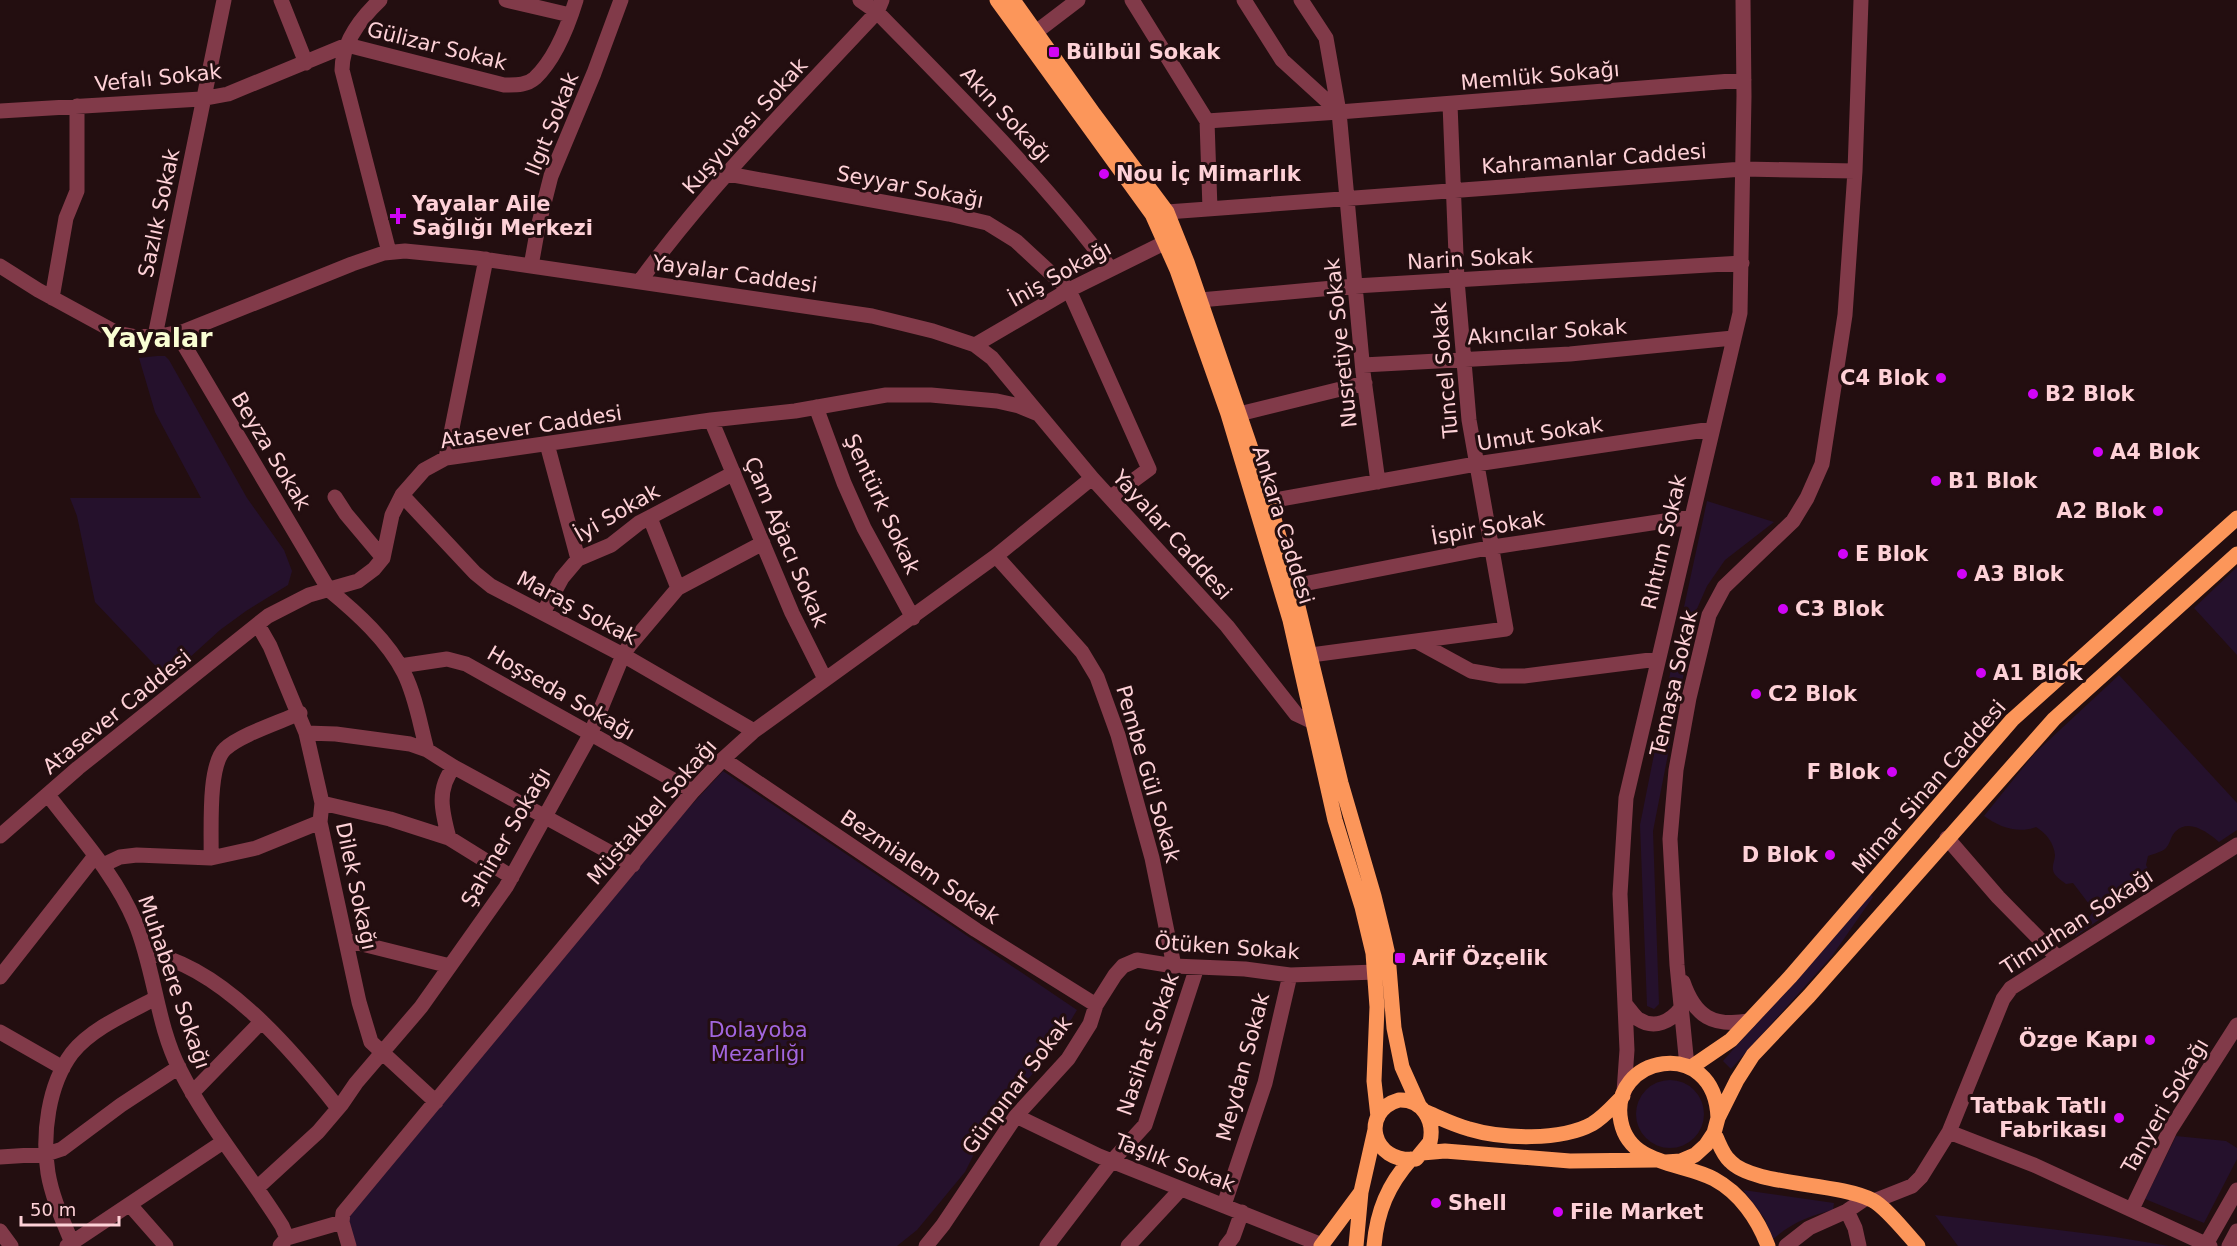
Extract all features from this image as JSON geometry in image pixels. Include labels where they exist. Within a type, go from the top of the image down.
[{"type":"main road","name":"Ankara Caddesi","points":[[997,0],[1136,190],[1161,215],[1166,242],[1228,414],[1261,517],[1319,722],[1384,937],[1388,955],[1394,1028],[1402,1067],[1431,1126],[1430,1142],[1394,1179],[1382,1206],[1374,1246]]},
{"type":"main road","name":"Ankara Caddesi","points":[[1013,0],[1094,114],[1161,215],[1200,300],[1269,501],[1293,586],[1311,655],[1335,820],[1362,907],[1376,972],[1374,1081],[1376,1122],[1361,1192],[1356,1246]]},
{"type":"main road","name":"Mimar Sinan Caddesi","points":[[1688,1067],[1731,1040],[1749,1021],[1791,976],[2012,720],[2237,518]]},
{"type":"main road","points":[[1918,1246],[1870,1199],[1850,1192],[1744,1171],[1731,1162],[1716,1125],[1718,1102],[1712,1087],[1702,1075],[1688,1067],[1673,1063],[1658,1064],[1632,1079],[1623,1094],[1594,1123],[1582,1129],[1557,1135],[1524,1136],[1470,1130],[1422,1109],[1411,1101],[1399,1100],[1386,1106],[1376,1122],[1378,1142],[1386,1152],[1398,1159],[1445,1151],[1570,1161],[1681,1161],[1695,1155],[1706,1145],[1716,1125],[1737,1080],[1753,1055],[1809,996],[2054,719],[2237,554]]},
{"type":"main road","points":[[1623,1094],[1620,1105],[1621,1122],[1627,1137],[1637,1150],[1661,1161],[1714,1179],[1736,1196],[1752,1213],[1768,1246]]},
{"type":"main road","points":[[1321,1246],[1361,1192]]},
{"type":"main road","points":[[1321,1246],[1338,1239],[1346,1241],[1351,1246]]},
{"type":"street","name":"Sazlık Sokak","points":[[155,336],[224,0]]},
{"type":"street","points":[[281,0],[306,63]]},
{"type":"street","points":[[506,0],[570,15]]},
{"type":"street","name":"Gülizar Sokak","points":[[347,45],[504,85],[520,86],[534,79],[548,61],[576,0]]},
{"type":"street","name":"Ilgıt Sokak","points":[[531,266],[551,176],[594,73],[621,0]]},
{"type":"street","name":"Akın Sokağı","points":[[860,0],[879,6],[1071,216],[1110,268]]},
{"type":"street","points":[[1036,32],[1078,0]]},
{"type":"street","points":[[1132,0],[1207,121],[1210,208]]},
{"type":"street","points":[[1244,0],[1282,60],[1339,112]]},
{"type":"street","name":"Nusretiye Sokak","points":[[1302,0],[1326,38],[1339,112],[1365,383],[1378,482]]},
{"type":"street","name":"Rıhtım Sokak","points":[[1623,1094],[1627,1050],[1620,894],[1626,798],[1740,313],[1743,0]]},
{"type":"street","points":[[1855,171],[1861,0]]},
{"type":"street","points":[[373,3],[347,45],[342,57],[342,70],[389,252]]},
{"type":"street","name":"Kuşyuvası Sokak","points":[[640,281],[669,242],[728,174],[879,6]]},
{"type":"street","name":"Vefalı Sokak","points":[[0,111],[204,98],[228,94],[347,45]]},
{"type":"street","name":"Memlük Sokağı","points":[[1207,121],[1744,80]]},
{"type":"street","name":"Tuncel Sokak","points":[[1416,641],[1506,629],[1468,420],[1457,280],[1450,104]]},
{"type":"street","points":[[52,298],[66,218],[76,191],[77,106]]},
{"type":"street","name":"Kahramanlar Caddesi","points":[[1161,215],[1210,208],[1743,169],[1855,171]]},
{"type":"street","name":"Temaşa Sokak","points":[[1688,1067],[1677,964],[1670,839],[1676,770],[1689,698],[1709,615],[1724,587],[1793,521],[1808,498],[1822,464],[1845,315],[1855,171]]},
{"type":"street","name":"Seyyar Sokağı","points":[[728,174],[949,214],[987,223],[1016,241],[1069,290],[1149,469],[1111,497]]},
{"type":"street","name":"İniş Sokağı","points":[[975,345],[1069,290],[1166,242]]},
{"type":"street","name":"Yayalar Caddesi","points":[[0,266],[52,298],[117,333],[137,337],[177,333],[204,324],[352,264],[389,252],[428,252],[872,316],[933,331],[975,345],[992,358],[1092,478],[1227,626],[1296,714],[1319,722]]},
{"type":"street","points":[[446,458],[486,259]]},
{"type":"street","name":"Narin Sokak","points":[[1200,300],[1356,286],[1742,263]]},
{"type":"street","name":"Beyza Sokak","points":[[177,333],[329,590],[361,618],[400,666],[412,696],[427,750]]},
{"type":"street","name":"Akıncılar Sokak","points":[[1363,364],[1570,354],[1733,338]]},
{"type":"street","points":[[1239,414],[1365,383]]},
{"type":"street","name":"Atasever Caddesi","points":[[0,836],[78,768],[258,625],[287,605],[309,595],[358,581],[374,570],[383,558],[392,515],[402,495],[424,470],[446,458],[816,407],[886,395],[931,395],[997,401],[1039,414]]},
{"type":"street","name":"Şentürk Sokak","points":[[816,407],[860,519],[913,618]]},
{"type":"street","name":"Çam Ağacı Sokak","points":[[711,420],[792,613],[825,679]]},
{"type":"street","name":"Umut Sokak","points":[[1269,501],[1476,464],[1712,429]]},
{"type":"street","points":[[547,444],[578,559]]},
{"type":"street","name":"İyi Sokak","points":[[543,613],[562,578],[578,559],[611,545],[650,518],[734,473]]},
{"type":"street","name":"Müstakbel Sokağı","points":[[342,1222],[343,1214],[693,791],[723,759],[754,731],[996,556],[1092,478]]},
{"type":"street","name":"Maraş Sokak","points":[[402,495],[475,573],[491,586],[622,655],[754,731]]},
{"type":"street","points":[[335,497],[346,514],[383,558]]},
{"type":"street","points":[[650,518],[678,588]]},
{"type":"street","name":"İspir Sokak","points":[[1293,586],[1492,547],[1691,518]]},
{"type":"street","name":"Şahiner Sokağı","points":[[256,1188],[318,1132],[338,1108],[420,1007],[512,877],[590,735],[622,655],[678,588],[762,543]]},
{"type":"street","name":"Pembe Gül Sokak","points":[[996,556],[1082,652],[1097,677],[1118,735],[1152,858],[1174,966]]},
{"type":"street","name":"Dilek Sokağı","points":[[258,625],[300,713],[306,733],[322,803],[320,822],[359,1002],[371,1042],[436,1101]]},
{"type":"street","points":[[1311,655],[1416,641],[1471,671],[1500,676],[1524,676],[1658,659]]},
{"type":"street","name":"Hoşseda Sokağı","points":[[400,666],[447,659],[466,664],[693,791]]},
{"type":"street","points":[[212,858],[213,783],[220,754],[239,740],[300,713]]},
{"type":"street","points":[[306,733],[395,741],[427,750],[633,866]]},
{"type":"street","name":"Bezmialem Sokak","points":[[723,759],[976,930],[1096,1005]]},
{"type":"street","points":[[449,838],[444,819],[442,793],[445,778],[454,767]]},
{"type":"street","name":"Muhabere Sokağı","points":[[48,795],[112,878],[135,921],[146,953],[164,1031],[178,1067],[223,1142],[282,1226],[283,1242]]},
{"type":"street","points":[[322,803],[390,819],[449,838],[512,877]]},
{"type":"street","points":[[0,977],[99,861],[137,855],[212,858],[256,848],[320,822]]},
{"type":"street","points":[[1947,838],[1998,897],[2058,958]]},
{"type":"street","name":"Timurhan Sokağı","points":[[1786,1246],[1809,1228],[1870,1199],[1912,1186],[1922,1177],[1949,1132],[2003,999],[2011,988],[2237,844]]},
{"type":"street","points":[[346,940],[450,966]]},
{"type":"street","points":[[146,953],[164,956],[191,969],[242,1003],[338,1108]]},
{"type":"street","name":"Ötüken Sokak","points":[[1096,1005],[1114,975],[1123,966],[1137,960],[1174,966],[1245,969],[1290,975],[1376,972]]},
{"type":"street","points":[[1677,964],[1693,1005],[1701,1014],[1713,1021],[1731,1024],[1749,1021]]},
{"type":"street","name":"Nasihat Sokak","points":[[1047,1246],[1112,1161],[1146,1125],[1197,967]]},
{"type":"street","name":"Meydan Sokak","points":[[1224,1205],[1265,1083],[1290,975]]},
{"type":"street","points":[[156,998],[96,1031],[73,1052],[63,1068],[47,1118],[47,1154],[48,1173],[69,1244],[223,1142]]},
{"type":"street","points":[[1625,1004],[1639,1019],[1654,1023],[1665,1023],[1673,1018],[1681,1008]]},
{"type":"street","name":"Günpınar Sokak","points":[[926,1246],[943,1225],[1016,1116],[1068,1059],[1090,1024],[1096,1005]]},
{"type":"street","points":[[192,1092],[261,1022]]},
{"type":"street","name":"Tanyeri Sokağı","points":[[2132,1209],[2170,1131],[2237,1024]]},
{"type":"street","points":[[0,1032],[63,1068]]},
{"type":"street","points":[[0,1157],[47,1154],[62,1149],[121,1105],[178,1067]]},
{"type":"street","name":"Taşlık Sokak","points":[[1016,1116],[1112,1161],[1321,1246]]},
{"type":"street","points":[[1949,1132],[2034,1165],[2207,1245],[2237,1190]]},
{"type":"street","points":[[1128,1246],[1181,1189]]},
{"type":"street","points":[[130,1205],[166,1246]]},
{"type":"street","points":[[1847,1211],[1855,1228],[1858,1246]]},
{"type":"street","points":[[1226,1246],[1233,1237],[1242,1212]]},
{"type":"street","points":[[283,1242],[342,1222],[349,1246]]},
{"type":"street","points":[[0,1231],[11,1246]]},
{"type":"street","points":[[2229,1246],[2237,1231]]},
{"type":"green space","points":[[165,356],[169,360],[247,498],[284,550],[292,571],[288,585],[220,630],[167,678],[95,602],[77,516],[70,498],[201,498],[155,412],[139,358]]},
{"type":"green space","points":[[1707,501],[1774,522],[1725,560],[1707,586],[1696,611],[1653,831],[1659,1004],[1654,1009],[1647,1006],[1640,825]]},
{"type":"green space","points":[[2237,567],[2237,655],[2194,608]]},
{"type":"green space","points":[[2119,675],[2237,803],[2237,830],[2219,842],[2199,828],[2181,827],[2174,833],[2166,848],[2148,856],[2146,865],[2151,875],[2151,883],[2076,936],[2072,928],[2085,923],[2093,912],[2073,883],[2066,884],[2055,874],[2054,851],[2049,839],[2036,827],[2022,830],[2009,828],[1984,816],[2034,754]]},
{"type":"green space","name":"Dolayoba Mezarlığı","points":[[723,771],[1077,1010],[1050,1055],[992,1118],[965,1172],[917,1230],[897,1246],[356,1246],[347,1217],[668,830]]},
{"type":"green space","points":[[1870,894],[1873,897],[1832,956],[1731,1069],[1723,1061]]},
{"type":"green space","points":[[1670,1080],[1683,1083],[1694,1090],[1701,1101],[1704,1114],[1701,1127],[1694,1138],[1683,1145],[1670,1148],[1657,1145],[1646,1138],[1639,1127],[1636,1114],[1639,1101],[1646,1090],[1657,1083]]},
{"type":"green space","points":[[2176,1136],[2226,1141],[2237,1148],[2237,1159],[2204,1223],[2145,1199]]},
{"type":"green space","points":[[1743,1190],[1834,1203],[1833,1210],[1801,1221],[1772,1240],[1765,1219]]},
{"type":"green space","points":[[1935,1215],[2115,1237],[2169,1246],[1958,1246]]},
{"type":"place","name":"Bülbül Sokak","points":[[1054,52]]},
{"type":"place","name":"Nou İç Mimarlık","points":[[1104,174]]},
{"type":"place","name":"Yayalar Aile Sağlığı Merkezi","points":[[398,216]]},
{"type":"place","name":"C4 Blok","points":[[1941,378]]},
{"type":"place","name":"B2 Blok","points":[[2033,394]]},
{"type":"place","name":"A4 Blok","points":[[2098,452]]},
{"type":"place","name":"B1 Blok","points":[[1936,481]]},
{"type":"place","name":"A2 Blok","points":[[2158,511]]},
{"type":"place","name":"E Blok","points":[[1843,554]]},
{"type":"place","name":"A3 Blok","points":[[1962,574]]},
{"type":"place","name":"C3 Blok","points":[[1783,609]]},
{"type":"place","name":"A1 Blok","points":[[1981,673]]},
{"type":"place","name":"C2 Blok","points":[[1756,694]]},
{"type":"place","name":"F Blok","points":[[1892,772]]},
{"type":"place","name":"D Blok","points":[[1830,855]]},
{"type":"place","name":"Arif Özçelik","points":[[1400,958]]},
{"type":"place","name":"Özge Kapı","points":[[2150,1040]]},
{"type":"place","name":"Tatbak Tatlı Fabrikası","points":[[2119,1118]]},
{"type":"place","name":"Shell","points":[[1436,1203]]},
{"type":"place","name":"File Market","points":[[1558,1212]]},
{"type":"district","name":"Yayalar","points":[[157,338]]}]
